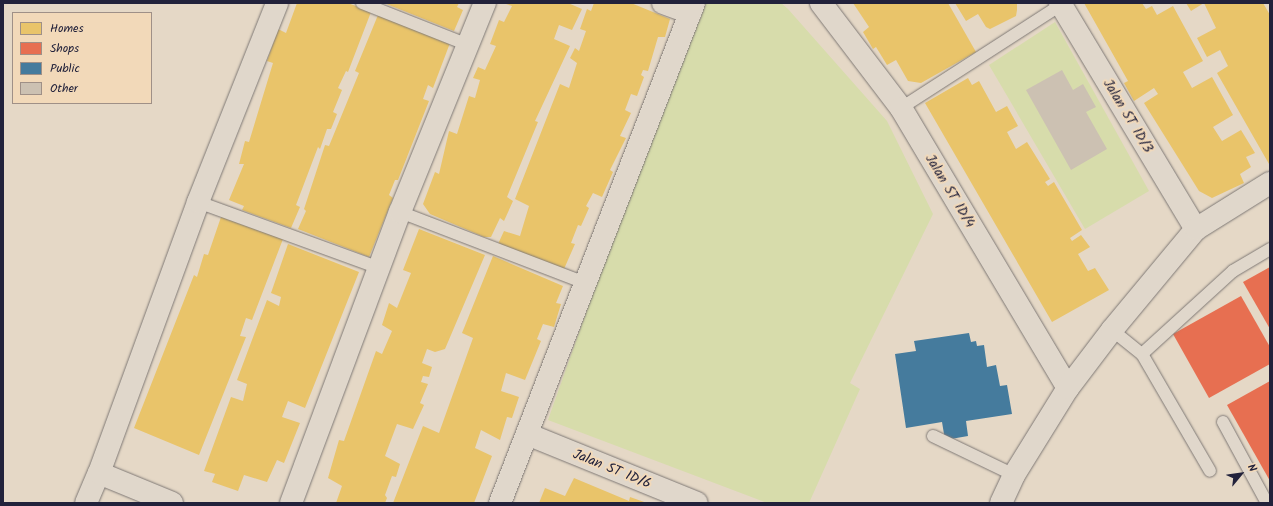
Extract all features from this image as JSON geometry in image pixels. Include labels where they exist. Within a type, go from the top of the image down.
[{"type":"street","points":[[86,503],[99,473],[198,202],[277,3]]},
{"type":"street","points":[[291,503],[400,212],[485,3]]},
{"type":"street","points":[[500,503],[692,8],[663,3]]},
{"type":"street","name":"Jalan ST 1D/4","points":[[821,3],[901,108],[1068,388]]},
{"type":"street","name":"Jalan ST 1D/3","points":[[1061,4],[1196,229]]},
{"type":"street","points":[[1000,503],[1014,475],[1068,388],[1112,330],[1196,229],[1270,183]]},
{"type":"street","name":"Jalan ST 1D/6","points":[[527,434],[697,503]]},
{"type":"street","points":[[99,473],[172,503]]},
{"type":"lane","points":[[362,3],[468,45]]},
{"type":"lane","points":[[901,108],[1061,4]]},
{"type":"lane","points":[[198,202],[379,268]]},
{"type":"lane","points":[[400,212],[585,283]]},
{"type":"lane","points":[[1142,354],[1233,272],[1270,249]]},
{"type":"lane","points":[[1112,330],[1142,354],[1210,471]]},
{"type":"lane","points":[[1223,422],[1266,503]]},
{"type":"lane","points":[[933,436],[1014,475]]},
{"type":"green space","points":[[706,3],[781,3],[788,9],[887,121],[933,214],[850,383],[860,389],[809,503],[767,503],[548,420],[595,287]]},
{"type":"green space","points":[[1055,22],[1149,191],[1085,229],[989,65]]},
{"type":"building: Homes","points":[[297,3],[348,3],[371,12],[348,72],[346,71],[338,88],[342,90],[333,112],[337,114],[331,129],[327,129],[320,149],[318,147],[296,205],[300,207],[291,228],[242,210],[244,206],[229,200],[244,164],[239,164],[245,141],[249,142],[273,63],[267,61],[278,29],[286,33]]},
{"type":"building: Homes","points":[[384,3],[459,3],[457,7],[463,10],[454,31]]},
{"type":"building: Homes","points":[[503,3],[568,3],[582,9],[572,30],[559,25],[554,39],[570,46],[535,121],[538,122],[507,197],[513,201],[504,221],[500,218],[491,237],[484,237],[430,214],[423,204],[435,172],[439,174],[449,131],[457,134],[469,96],[475,98],[480,80],[473,78],[478,67],[485,70],[496,46],[490,44],[499,20],[504,22],[512,6]]},
{"type":"building: Homes","points":[[594,3],[631,3],[670,19],[665,37],[658,37],[648,71],[643,70],[641,75],[644,77],[637,96],[631,94],[625,110],[631,113],[620,136],[626,138],[610,170],[613,172],[602,197],[593,193],[586,206],[589,208],[581,226],[578,225],[571,243],[575,244],[564,269],[498,244],[504,231],[520,236],[529,206],[515,199],[560,84],[569,88],[577,63],[570,58],[575,48],[579,51],[586,31],[580,29],[587,9],[591,11]]},
{"type":"building: Homes","points":[[853,3],[948,3],[976,52],[921,83],[908,81],[896,60],[887,65],[876,47],[873,49],[863,32],[869,27]]},
{"type":"building: Homes","points":[[955,3],[1017,3],[1017,10],[1016,16],[990,29],[986,27],[978,14],[966,21]]},
{"type":"building: Homes","points":[[1084,3],[1142,3],[1146,9],[1152,6],[1157,15],[1173,6],[1203,61],[1183,72],[1192,88],[1212,77],[1233,115],[1213,127],[1222,141],[1241,130],[1255,153],[1246,157],[1251,167],[1240,174],[1244,183],[1212,198],[1199,191],[1144,103],[1158,94],[1154,88],[1134,101],[1124,83],[1128,81]]},
{"type":"building: Homes","points":[[1186,3],[1204,3],[1191,11]]},
{"type":"building: Homes","points":[[1204,3],[1263,3],[1270,15],[1269,164],[1217,73],[1228,66],[1220,50],[1207,57],[1197,38],[1216,28]]},
{"type":"building: Homes","points":[[378,15],[450,43],[433,88],[428,85],[423,99],[429,101],[398,180],[395,180],[389,195],[393,198],[369,257],[298,229],[306,211],[304,209],[325,145],[329,146],[359,73],[355,71]]},
{"type":"building: Homes","points":[[968,78],[972,85],[979,81],[996,112],[1007,106],[1018,126],[1007,132],[1016,149],[1027,142],[1050,179],[1045,182],[1048,186],[1054,182],[1082,230],[1070,238],[1072,241],[1081,235],[1090,247],[1078,254],[1088,271],[1095,268],[1109,290],[1052,322],[925,103]]},
{"type":"building: Homes","points":[[221,217],[283,239],[252,320],[246,318],[240,336],[246,337],[199,455],[134,428],[194,275],[197,277],[204,254],[208,255]]},
{"type":"building: Homes","points":[[419,229],[485,255],[445,349],[435,352],[427,349],[422,363],[432,367],[429,377],[423,376],[421,382],[428,384],[420,403],[424,405],[413,429],[397,424],[385,456],[400,464],[396,477],[392,476],[385,495],[387,498],[385,503],[336,503],[342,486],[328,478],[339,440],[344,441],[376,351],[382,354],[392,331],[382,325],[389,303],[397,308],[411,273],[403,270]]},
{"type":"building: Homes","points":[[288,244],[359,272],[305,408],[288,401],[282,417],[300,423],[284,463],[277,460],[267,482],[244,475],[238,491],[212,482],[215,474],[204,471],[231,397],[243,401],[247,384],[237,380],[267,300],[279,306],[281,297],[271,293]]},
{"type":"building: Homes","points":[[493,256],[563,286],[556,303],[561,304],[554,327],[543,324],[537,339],[541,341],[525,380],[506,373],[501,391],[519,397],[512,418],[507,417],[500,440],[481,430],[475,448],[492,456],[474,503],[393,503],[423,426],[439,433],[473,338],[462,333]]},
{"type":"building: Homes","points":[[574,478],[629,501],[630,497],[647,503],[539,503],[545,488],[565,496]]},
{"type":"building: Shops","points":[[1270,267],[1270,329],[1243,282]]},
{"type":"building: Shops","points":[[1241,296],[1270,347],[1270,364],[1209,398],[1173,334]]},
{"type":"building: Shops","points":[[1270,381],[1270,481],[1227,405]]},
{"type":"building: Public","points":[[969,333],[971,342],[976,341],[977,346],[984,345],[987,367],[996,365],[1000,386],[1007,385],[1012,414],[966,421],[968,436],[945,440],[942,422],[906,428],[895,354],[916,351],[914,341]]},
{"type":"building: Other","points":[[1062,70],[1073,90],[1083,84],[1096,107],[1086,112],[1107,149],[1071,170],[1026,90]]}]
